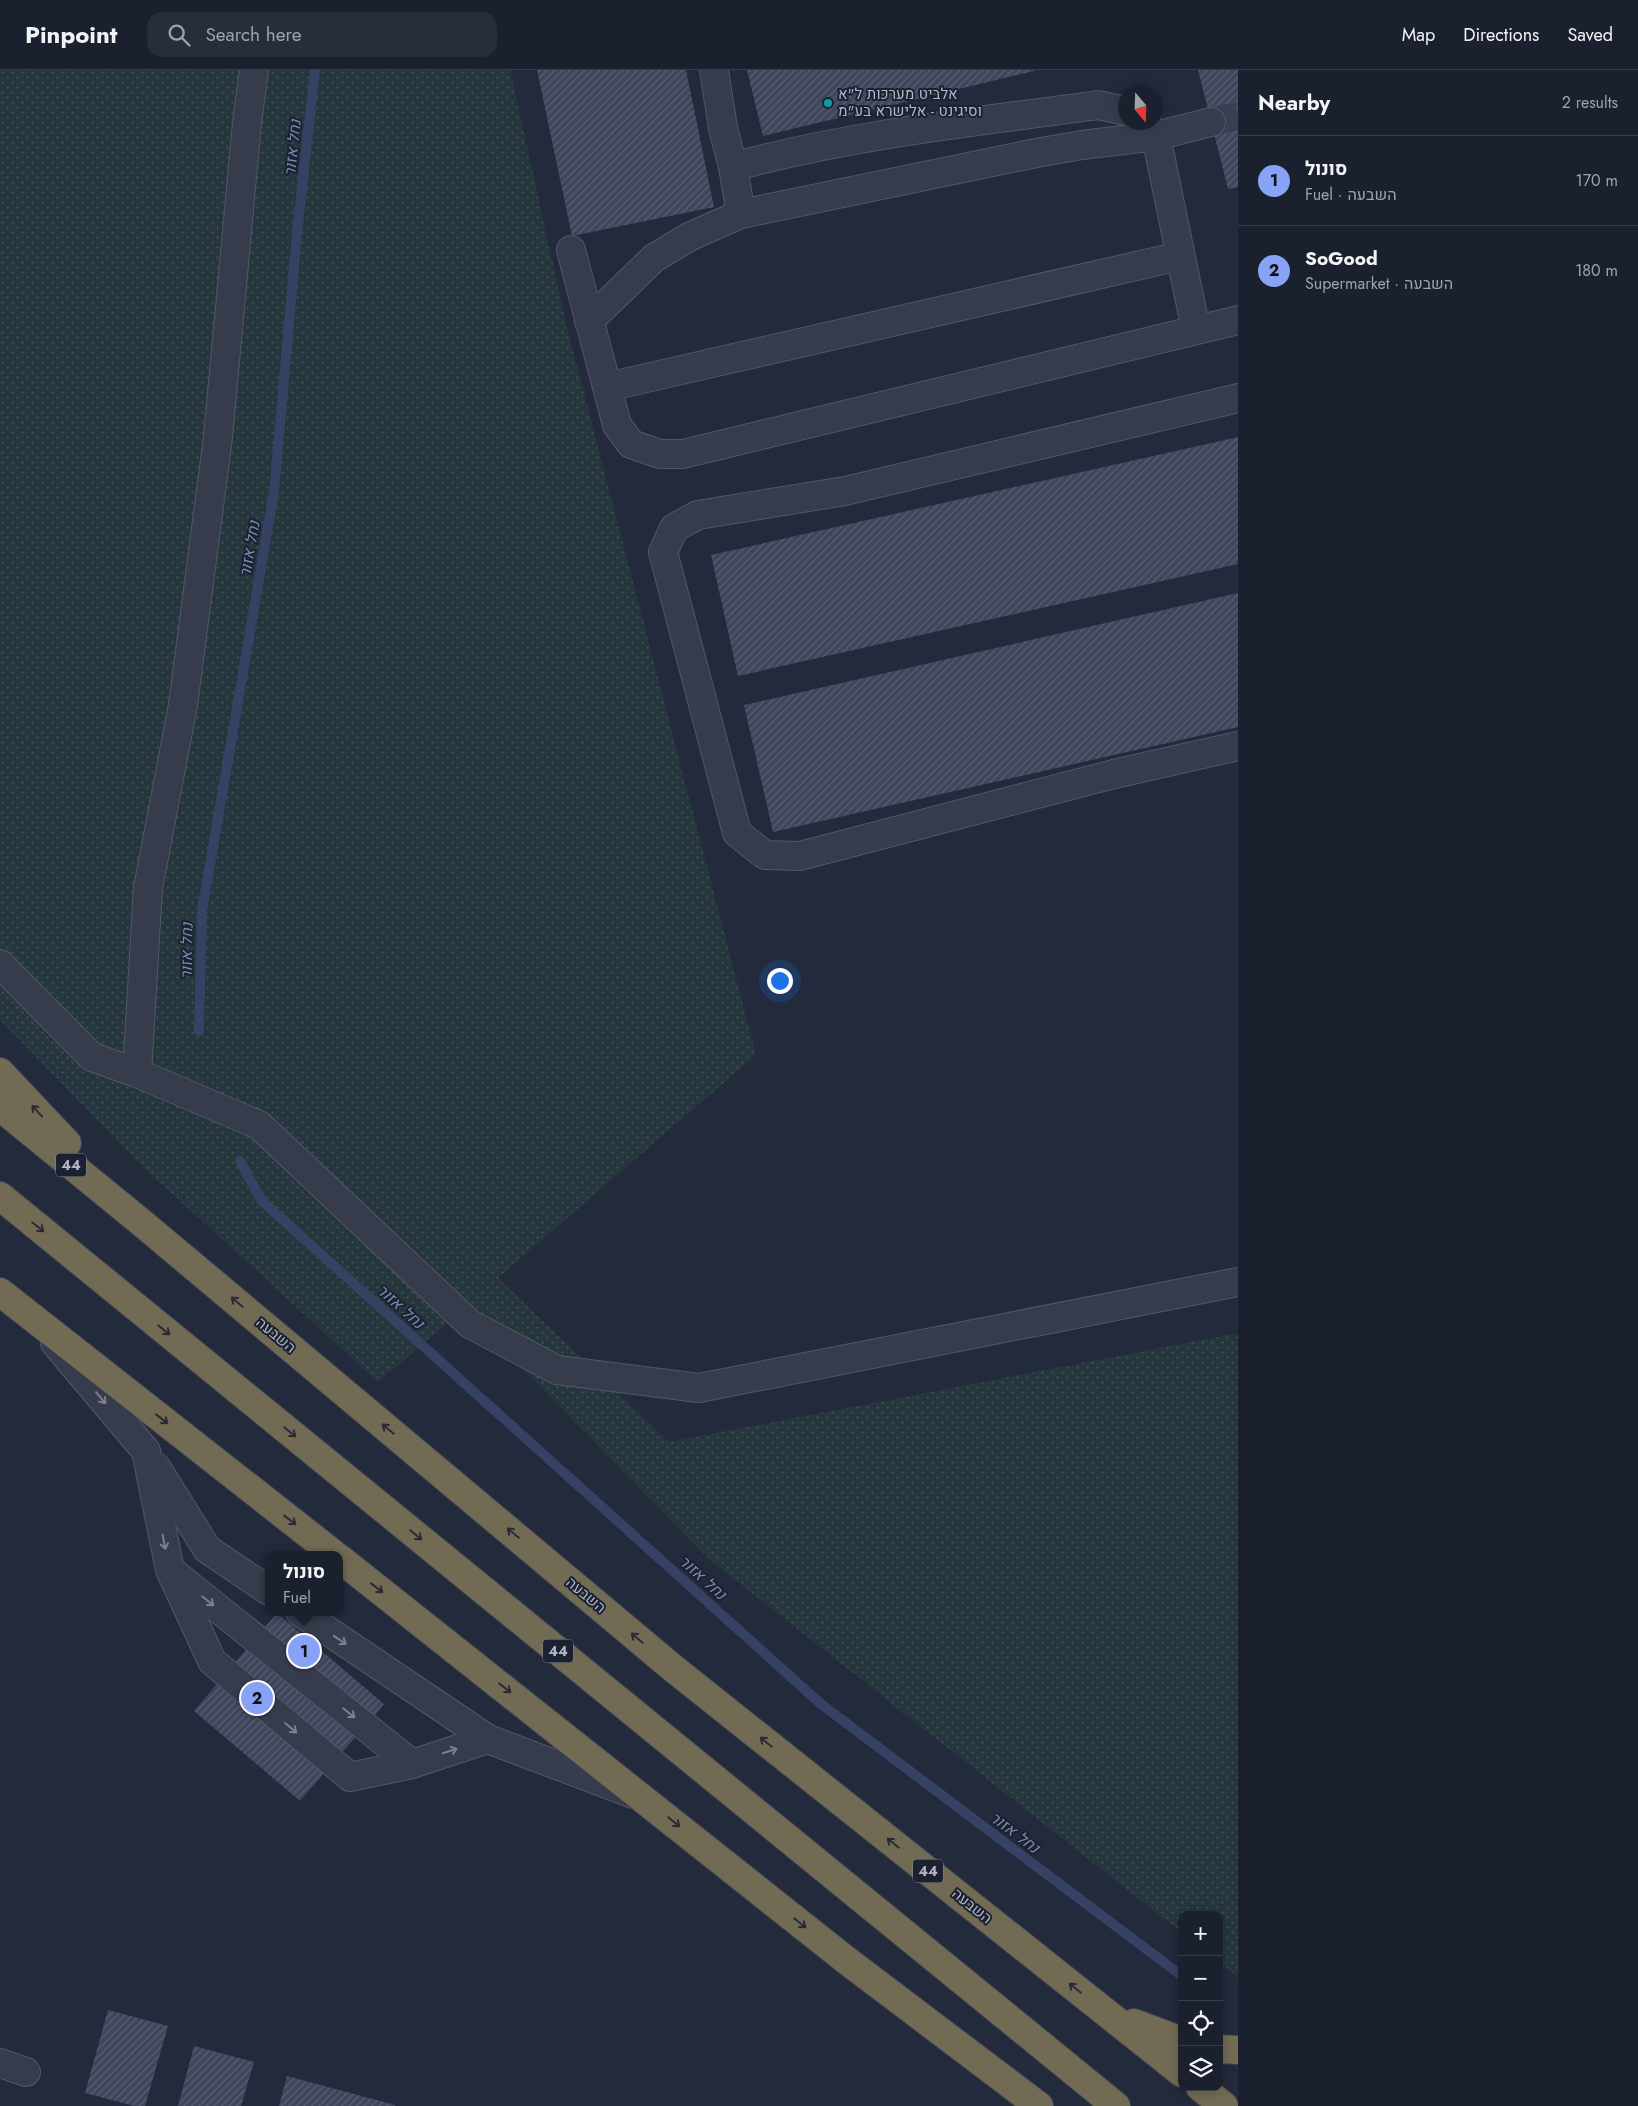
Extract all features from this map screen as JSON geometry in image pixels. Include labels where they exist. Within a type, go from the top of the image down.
[{"type":"highway","points":[[0,1072],[142,1223]]},
{"type":"highway","name":"השבעה","points":[[0,1107],[142,1223],[674,1669],[1178,2069]]},
{"type":"highway","name":"44","points":[[0,1196],[1116,2106]]},
{"type":"highway","points":[[0,1292],[330,1551]]},
{"type":"highway","points":[[343,1561],[846,1960],[1039,2106]]},
{"type":"highway","points":[[1106,2012],[1178,2039]]},
{"type":"highway","points":[[1223,2049],[1238,2050]]},
{"type":"highway","points":[[1205,2091],[1224,2106]]},
{"type":"street","points":[[137,1073],[148,888],[183,705],[218,437],[247,123],[254,70]]},
{"type":"street","points":[[714,70],[723,128],[741,214]]},
{"type":"street","points":[[732,167],[766,158],[871,137],[1098,106],[1118,110]]},
{"type":"street","points":[[1163,128],[1211,122]]},
{"type":"street","points":[[589,321],[654,258],[691,236],[741,214],[1145,130]]},
{"type":"street","points":[[1150,130],[1196,330]]},
{"type":"street","points":[[571,250],[617,425],[631,444],[660,454],[683,454],[1238,320]]},
{"type":"street","points":[[607,387],[1180,256]]},
{"type":"street","points":[[1238,398],[845,491],[698,516],[674,528],[663,552],[737,833],[765,855],[800,856],[1114,774],[1238,746]]},
{"type":"street","points":[[0,964],[92,1057],[137,1073],[259,1125],[470,1324],[557,1370],[699,1388],[1236,1283]]},
{"type":"street","points":[[36,1320],[146,1451],[207,1550],[265,1588]]},
{"type":"street","points":[[146,1451],[170,1570],[212,1661],[350,1777],[412,1764],[488,1739]]},
{"type":"street","points":[[170,1570],[412,1764]]},
{"type":"street","points":[[306,1616],[488,1739],[644,1798]]},
{"type":"street","points":[[0,2063],[26,2072]]},
{"type":"shaded area","points":[[0,70],[510,70],[568,332],[756,1055],[498,1278],[669,1442],[1238,1333],[1238,1977],[1223,1965],[1223,1911],[1178,1911],[1178,1930],[711,1561],[464,1309],[378,1382],[143,1167],[0,1020]]},
{"type":"building","points":[[537,70],[686,70],[714,207],[572,236]]},
{"type":"building","name":"אלביט מערכות ל\"א וסיגינט - אלישרא בע\"מ","points":[[747,70],[1034,70],[1034,71],[763,136]]},
{"type":"building","points":[[1198,70],[1238,70],[1238,187],[1228,189]]},
{"type":"building","points":[[1238,437],[1238,564],[738,676],[711,555]]},
{"type":"building","points":[[1238,593],[1238,727],[773,832],[744,705]]},
{"type":"building","points":[[274,1616],[281,1616],[384,1704],[300,1801],[194,1711]]},
{"type":"building","points":[[108,2010],[168,2026],[145,2106],[134,2106],[85,2093]]},
{"type":"building","points":[[194,2046],[254,2062],[241,2106],[178,2106]]},
{"type":"building","points":[[287,2076],[395,2105],[395,2106],[279,2106]]},
{"type":"waterway","name":"נחל אזור","points":[[199,1031],[202,911],[274,492],[297,233],[315,70]]},
{"type":"waterway","name":"נחל אזור","points":[[240,1161],[262,1201],[821,1704],[1178,1973]]},
{"type":"tunnel","points":[[1211,122],[1238,116]]},
{"type":"place","name":"אלביט מערכות ל\"א וסיגינט - אלישרא בע\"מ","points":[[828,103]]},
{"type":"place","name":"סונול","points":[[304,1651]]},
{"type":"place","name":"SoGood","points":[[257,1698]]}]
